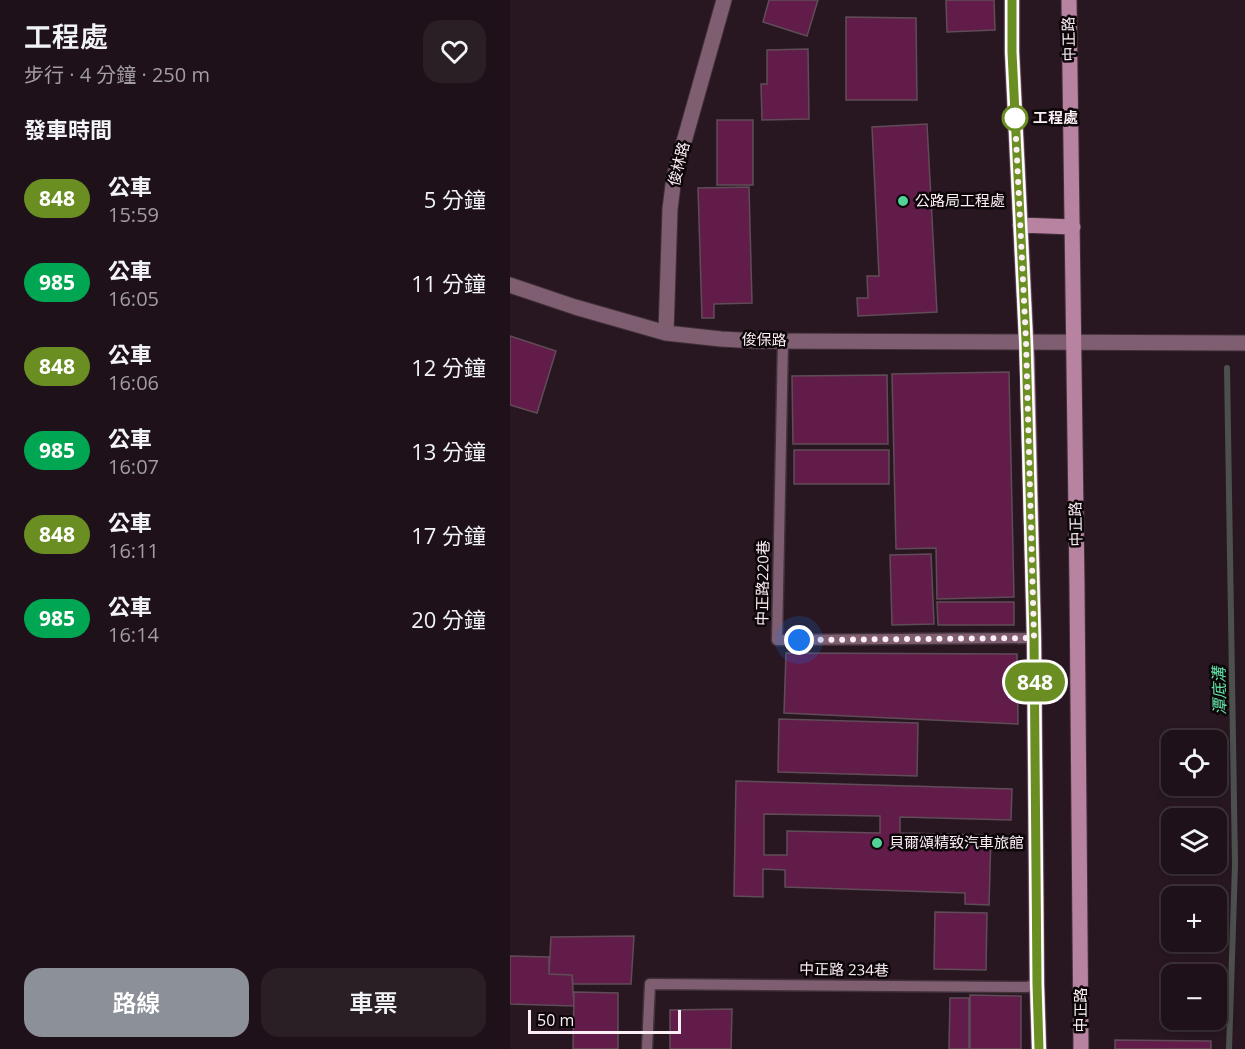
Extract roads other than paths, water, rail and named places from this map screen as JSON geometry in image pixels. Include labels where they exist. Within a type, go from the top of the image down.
[{"type":"main road","points":[[1012,0],[1012,52],[1026,341],[1034,638],[1039,1049]]},
{"type":"main road","name":"中正路","points":[[1069,0],[1081,1049]]},
{"type":"main road","points":[[1020,225],[1073,227]]},
{"type":"street","name":"俊林路","points":[[666,333],[670,209],[674,177],[724,0]]},
{"type":"street","name":"俊保路","points":[[510,285],[575,308],[666,333],[721,339],[1245,343]]},
{"type":"lane","name":"中正路220巷","points":[[783,341],[777,640],[1034,638]]},
{"type":"lane","name":"中正路 234巷","points":[[647,1049],[650,984],[1027,987],[1037,984]]},
{"type":"waterway","name":"潭底溝","points":[[1227,368],[1235,865],[1229,1049]]},
{"type":"place","name":"工程處","points":[[1015,118]]},
{"type":"place","name":"公路局工程處","points":[[903,201]]},
{"type":"place","name":"貝爾頌精致汽車旅館","points":[[877,843]]}]
